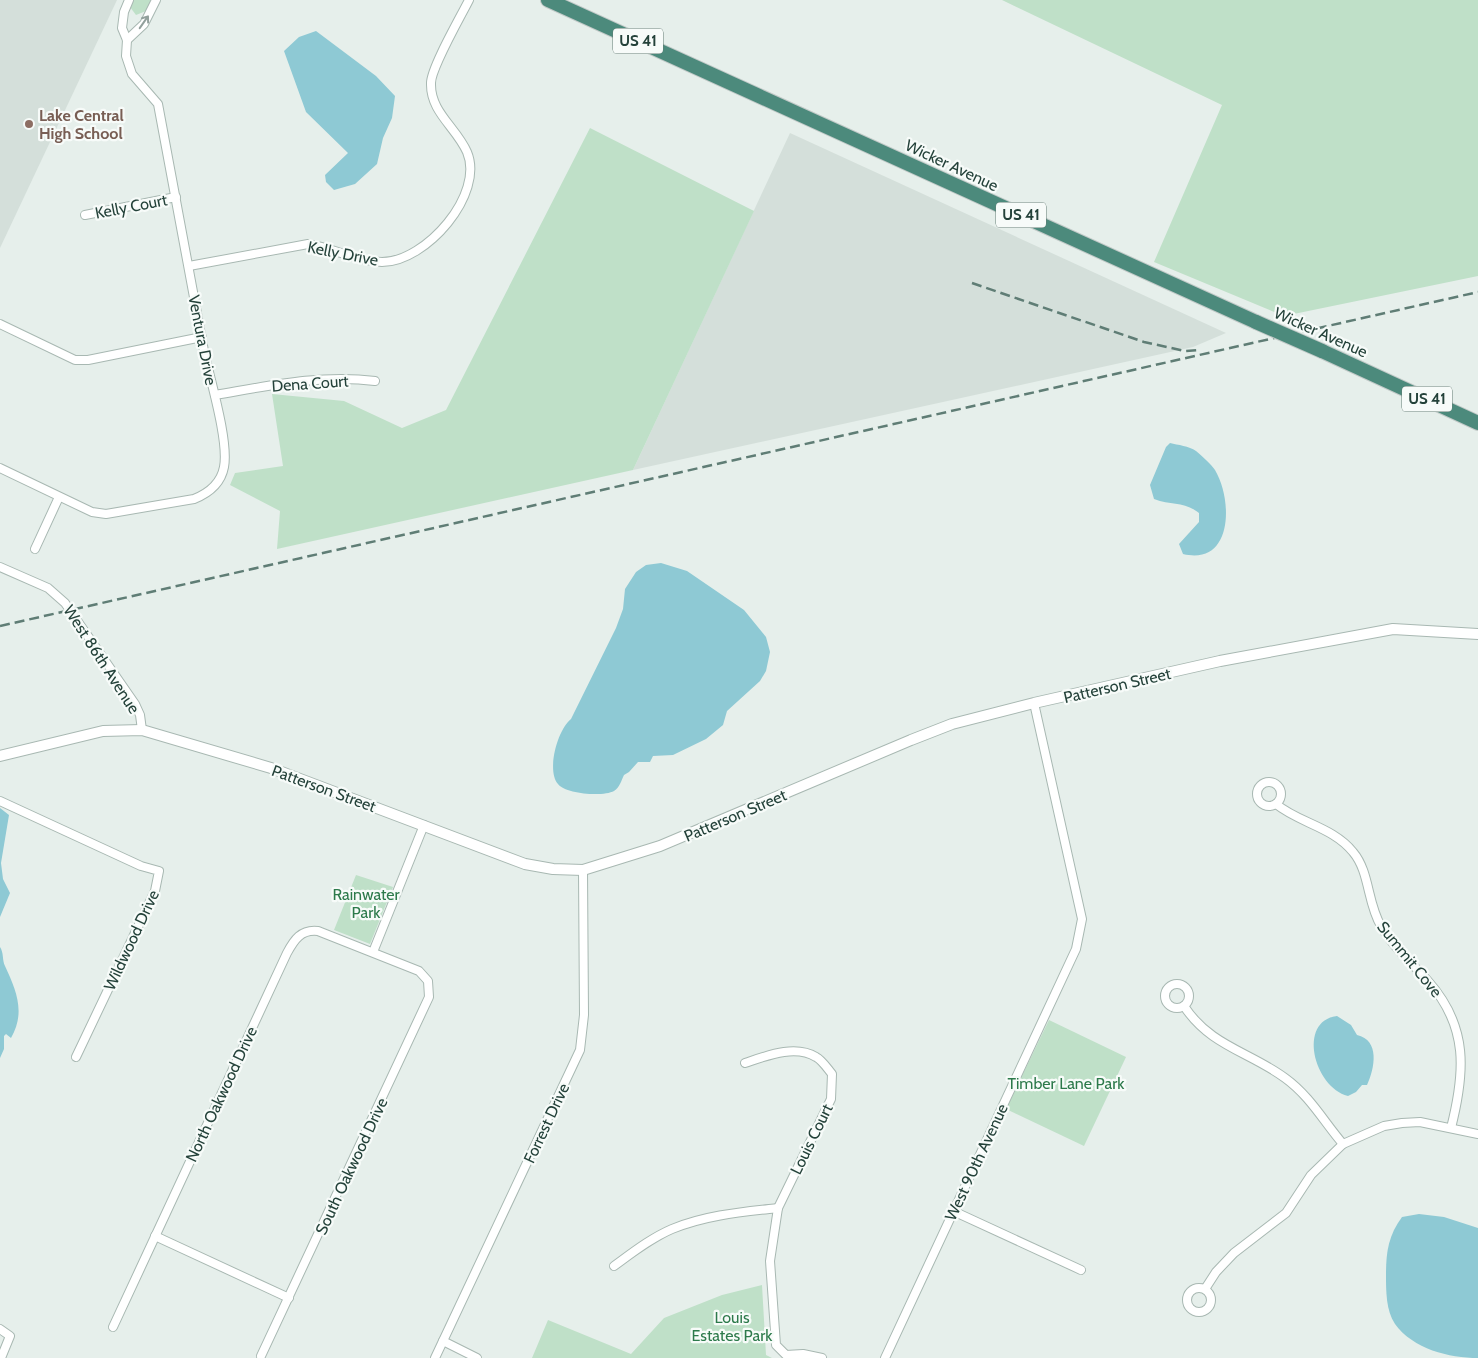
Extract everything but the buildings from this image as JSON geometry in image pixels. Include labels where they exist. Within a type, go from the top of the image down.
[{"type":"highway","name":"Wicker Avenue","points":[[548,0],[1478,423]]},
{"type":"street","name":"Ventura Drive","points":[[0,468],[92,512],[106,514],[194,499],[205,494],[215,486],[224,466],[215,395],[202,337],[158,104],[132,74],[126,56],[127,40],[122,28],[124,12],[129,0]]},
{"type":"street","points":[[127,40],[144,24],[156,0]]},
{"type":"street","name":"Kelly Drive","points":[[189,266],[308,244],[325,247],[350,257],[383,262],[424,248],[449,223],[470,180],[471,165],[466,151],[437,110],[432,99],[431,81],[469,0]]},
{"type":"street","name":"Kelly Court","points":[[85,215],[176,197]]},
{"type":"street","points":[[0,324],[75,360],[202,337]]},
{"type":"street","name":"Dena Court","points":[[215,395],[292,381],[359,379],[375,381]]},
{"type":"street","points":[[35,549],[59,496]]},
{"type":"street","name":"West 86th Avenue","points":[[0,566],[48,588],[65,603],[134,704],[140,715],[142,730]]},
{"type":"street","name":"Patterson Street","points":[[0,756],[103,731],[142,730],[271,768],[525,864],[553,869],[583,870],[660,846],[952,724],[1220,661],[1393,629],[1478,634]]},
{"type":"street","name":"West 90th Avenue","points":[[885,1358],[1076,949],[1082,919],[1034,704]]},
{"type":"street","name":"Wildwood Drive","points":[[0,801],[141,866],[159,871],[155,890],[76,1057]]},
{"type":"street","name":"Summit Cove","points":[[1276,804],[1286,812],[1330,833],[1353,852],[1364,877],[1374,914],[1382,928],[1442,999],[1458,1036],[1462,1058],[1462,1079],[1451,1128]]},
{"type":"street","points":[[373,952],[424,825]]},
{"type":"street","name":"Forrest Drive","points":[[435,1358],[580,1050],[584,1016],[583,870]]},
{"type":"street","name":"North Oakwood Drive","points":[[113,1326],[294,940],[302,933],[318,931],[423,974]]},
{"type":"street","name":"South Oakwood Drive","points":[[261,1356],[426,1005],[429,990],[428,981],[423,974]]},
{"type":"street","points":[[1184,1006],[1198,1024],[1220,1042],[1285,1078],[1318,1110],[1343,1144]]},
{"type":"street","name":"Louis Court","points":[[745,1063],[775,1054],[803,1051],[818,1057],[832,1074],[831,1099],[778,1208],[770,1261],[776,1344],[786,1355],[803,1354],[822,1358]]},
{"type":"street","points":[[1205,1289],[1216,1272],[1234,1253],[1286,1212],[1311,1175],[1343,1144],[1384,1126],[1402,1123],[1420,1122],[1478,1134]]},
{"type":"street","points":[[614,1266],[638,1248],[672,1229],[729,1213],[778,1208]]},
{"type":"street","points":[[953,1211],[1081,1270]]},
{"type":"street","points":[[154,1236],[289,1298]]},
{"type":"street","points":[[0,1329],[10,1336],[1,1358]]},
{"type":"street","points":[[443,1341],[477,1358]]},
{"type":"shaded area","name":"Lake Central High School","points":[[0,0],[117,0],[0,248]]},
{"type":"shaded area","points":[[790,133],[1226,333],[1193,347],[633,470]]},
{"type":"green space","points":[[132,0],[151,0],[146,11],[136,15],[130,7]]},
{"type":"green space","points":[[1002,0],[1478,0],[1478,276],[1284,316],[1154,262],[1222,105]]},
{"type":"green space","points":[[590,128],[754,211],[633,470],[277,549],[280,511],[230,485],[235,473],[283,466],[272,394],[344,401],[402,428],[446,410]]},
{"type":"green space","name":"Rainwater Park","points":[[356,875],[393,887],[370,944],[334,930]]},
{"type":"green space","name":"Timber Lane Park","points":[[1049,1020],[1126,1057],[1084,1146],[1006,1109]]},
{"type":"green space","name":"Louis Estates Park","points":[[762,1285],[766,1355],[772,1358],[532,1358],[548,1320],[631,1354],[664,1318],[722,1295]]},
{"type":"water","points":[[316,31],[376,76],[395,96],[392,118],[383,138],[377,164],[355,184],[334,190],[326,182],[325,175],[348,153],[306,112],[284,51],[299,37]]},
{"type":"water","points":[[1170,443],[1193,449],[1206,460],[1215,470],[1225,497],[1226,513],[1220,541],[1212,550],[1199,555],[1183,554],[1179,544],[1199,522],[1199,513],[1183,505],[1154,499],[1150,485],[1166,447]]},
{"type":"water","points":[[661,563],[687,571],[744,610],[766,637],[770,652],[766,671],[760,681],[727,711],[723,725],[706,739],[673,755],[653,756],[650,762],[638,762],[624,775],[619,786],[609,793],[584,794],[568,790],[558,784],[553,769],[553,760],[558,740],[566,724],[571,719],[616,628],[623,609],[625,589],[636,572],[646,565]]},
{"type":"water","points":[[0,808],[9,815],[1,863],[3,879],[10,893],[0,917]]},
{"type":"water","points":[[0,947],[4,964],[16,992],[19,1010],[16,1028],[11,1038],[6,1034],[4,1036],[4,1049],[0,1058]]},
{"type":"water","points":[[1337,1016],[1351,1025],[1357,1035],[1369,1043],[1374,1056],[1372,1071],[1367,1085],[1362,1085],[1356,1092],[1348,1096],[1336,1090],[1326,1080],[1319,1068],[1315,1054],[1314,1041],[1317,1029],[1325,1021]]},
{"type":"water","points":[[1419,1214],[1444,1217],[1478,1228],[1478,1358],[1444,1354],[1422,1346],[1403,1333],[1392,1319],[1388,1307],[1386,1288],[1389,1245],[1397,1224],[1402,1217]]},
{"type":"railway","points":[[972,283],[1144,342],[1185,351],[1200,350]]},
{"type":"railway","points":[[0,626],[1478,292]]},
{"type":"place","name":"Lake Central High School","points":[[29,124]]}]
